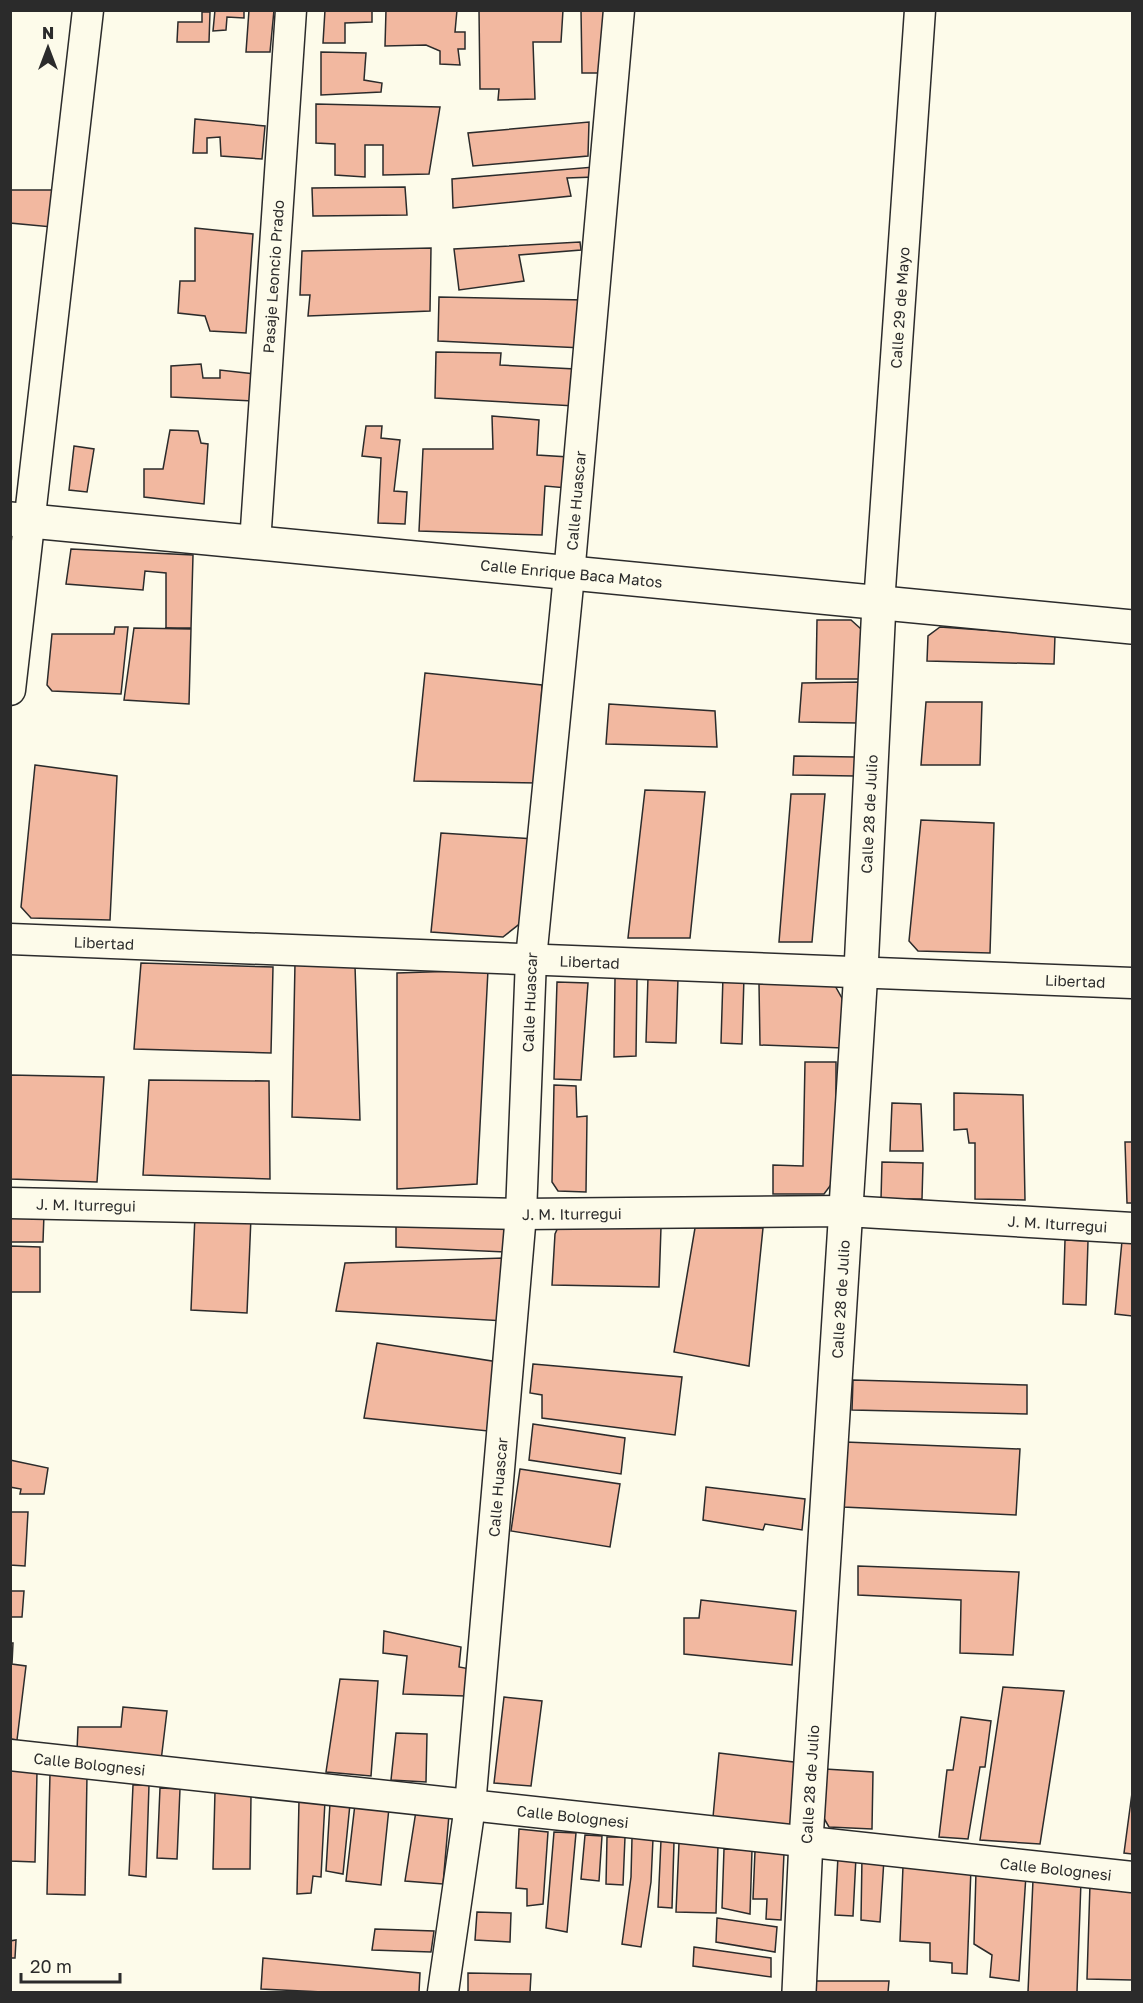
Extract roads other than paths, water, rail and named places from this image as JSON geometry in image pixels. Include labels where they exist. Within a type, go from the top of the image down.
[{"type":"street","points":[[10,690],[20,520],[88,10]]},
{"type":"street","name":"Pasaje Leoncio Prado","points":[[255,543],[291,10]]},
{"type":"street","name":"Calle Huascar","points":[[443,1992],[470,1806],[521,1214],[531,958],[569,575],[619,10]]},
{"type":"street","name":"Calle 29 de Mayo","points":[[879,604],[920,10]]},
{"type":"street","name":"Calle Enrique Baca Matos","points":[[20,520],[569,575],[1132,627]]},
{"type":"street","name":"Calle 28 de Julio","points":[[799,1992],[806,1840],[861,970],[879,604]]},
{"type":"street","name":"Libertad","points":[[10,939],[861,970],[1132,983]]},
{"type":"street","name":"J. M. Iturregui","points":[[10,1203],[521,1214],[846,1211],[1132,1228]]},
{"type":"street","name":"Calle Bolognesi","points":[[10,1755],[1132,1877]]}]
